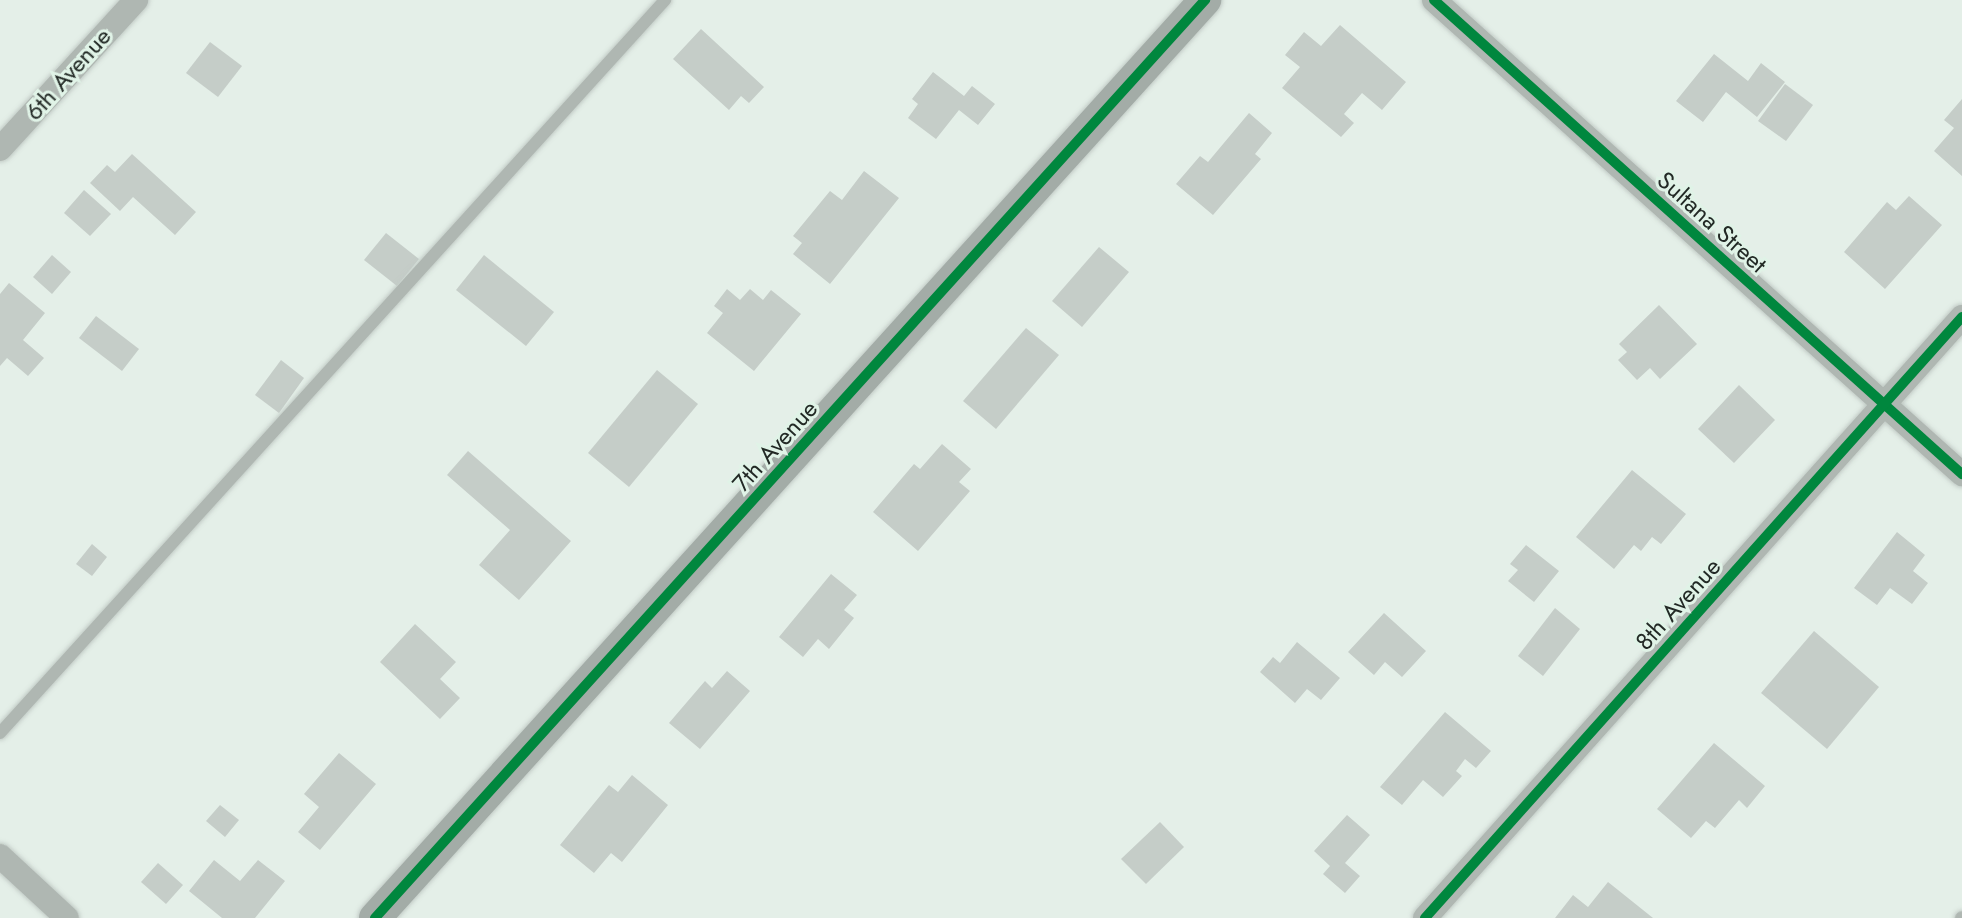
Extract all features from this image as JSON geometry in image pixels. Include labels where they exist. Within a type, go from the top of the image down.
[{"type":"street","name":"6th Avenue","points":[[0,149],[136,0]]},
{"type":"street","name":"7th Avenue","points":[[375,918],[1205,0]]},
{"type":"street","name":"Sultana Street","points":[[1434,0],[1962,474]]},
{"type":"street","name":"8th Avenue","points":[[1425,918],[1962,317]]},
{"type":"street","points":[[0,856],[67,918]]},
{"type":"lane","points":[[0,733],[665,0]]},
{"type":"building","points":[[1340,25],[1406,82],[1382,110],[1362,93],[1344,114],[1354,123],[1341,137],[1282,88],[1300,67],[1285,55],[1304,32],[1321,46]]},
{"type":"building","points":[[701,29],[764,87],[749,103],[741,96],[729,110],[673,59]]},
{"type":"building","points":[[210,42],[242,66],[218,97],[186,73]]},
{"type":"building","points":[[1714,54],[1748,81],[1761,63],[1785,82],[1757,117],[1726,92],[1703,122],[1676,101]]},
{"type":"building","points":[[933,72],[964,96],[972,86],[995,104],[978,125],[959,110],[936,139],[908,118],[918,104],[912,99]]},
{"type":"building","points":[[1785,84],[1813,105],[1786,141],[1758,121]]},
{"type":"building","points":[[1962,99],[1962,176],[1934,151],[1954,128],[1944,120]]},
{"type":"building","points":[[1249,113],[1272,133],[1255,154],[1261,159],[1213,215],[1176,184],[1200,156],[1208,162]]},
{"type":"building","points":[[132,154],[196,212],[175,235],[133,197],[120,211],[90,183],[107,165],[115,172]]},
{"type":"building","points":[[864,171],[899,198],[830,284],[793,254],[802,243],[793,236],[830,191],[842,200]]},
{"type":"building","points":[[84,190],[111,214],[90,236],[64,213]]},
{"type":"building","points":[[1909,196],[1942,225],[1885,289],[1844,252],[1887,202],[1896,210]]},
{"type":"building","points":[[386,233],[419,259],[397,286],[364,260]]},
{"type":"building","points":[[1099,247],[1129,272],[1082,327],[1052,301]]},
{"type":"building","points":[[52,255],[71,272],[52,294],[33,277]]},
{"type":"building","points":[[484,255],[554,312],[526,346],[456,290]]},
{"type":"building","points":[[9,283],[45,313],[23,340],[44,358],[28,376],[7,358],[0,366],[0,294]]},
{"type":"building","points":[[727,289],[740,300],[750,289],[763,300],[771,290],[801,314],[754,371],[707,333],[723,313],[714,306]]},
{"type":"building","points":[[1659,305],[1697,344],[1660,379],[1650,368],[1637,380],[1618,360],[1627,352],[1619,344]]},
{"type":"building","points":[[96,316],[139,349],[122,371],[79,338]]},
{"type":"building","points":[[1026,328],[1059,355],[996,429],[963,401]]},
{"type":"building","points":[[281,360],[304,378],[279,413],[255,395]]},
{"type":"building","points":[[657,370],[698,404],[629,487],[588,453]]},
{"type":"building","points":[[1739,385],[1775,420],[1734,463],[1698,429]]},
{"type":"building","points":[[942,444],[971,469],[959,482],[970,491],[918,551],[873,512],[914,464],[920,469]]},
{"type":"building","points":[[468,451],[571,541],[519,600],[479,565],[510,530],[447,475]]},
{"type":"building","points":[[1632,470],[1686,514],[1661,544],[1652,537],[1641,551],[1634,545],[1614,569],[1576,537]]},
{"type":"building","points":[[1897,532],[1925,555],[1913,571],[1928,583],[1912,604],[1890,588],[1877,605],[1854,588]]},
{"type":"building","points":[[92,544],[107,557],[92,576],[76,564]]},
{"type":"building","points":[[1526,545],[1559,571],[1534,602],[1508,581],[1518,570],[1510,564]]},
{"type":"building","points":[[831,574],[857,595],[844,610],[854,618],[829,649],[818,639],[803,657],[779,637]]},
{"type":"building","points":[[1555,608],[1580,629],[1543,676],[1518,656]]},
{"type":"building","points":[[1384,613],[1426,651],[1402,677],[1385,662],[1374,675],[1348,652]]},
{"type":"building","points":[[415,624],[456,662],[440,679],[460,698],[440,719],[380,662]]},
{"type":"building","points":[[1814,631],[1879,687],[1827,749],[1761,693]]},
{"type":"building","points":[[1297,642],[1340,678],[1321,700],[1307,689],[1295,703],[1260,672],[1273,657],[1280,663]]},
{"type":"building","points":[[727,671],[750,691],[700,749],[669,723],[705,681],[712,688]]},
{"type":"building","points":[[1445,712],[1491,751],[1476,768],[1465,759],[1456,771],[1462,776],[1443,797],[1423,780],[1402,805],[1380,787]]},
{"type":"building","points":[[1714,743],[1765,786],[1747,808],[1739,800],[1715,828],[1706,821],[1691,838],[1657,809]]},
{"type":"building","points":[[339,753],[376,784],[320,850],[298,832],[319,807],[304,794]]},
{"type":"building","points":[[632,775],[668,805],[622,862],[611,853],[594,873],[560,845],[609,785],[618,792]]},
{"type":"building","points":[[220,805],[239,820],[225,837],[206,821]]},
{"type":"building","points":[[1347,815],[1370,835],[1345,863],[1360,876],[1345,893],[1323,874],[1330,866],[1314,851]]},
{"type":"building","points":[[1160,822],[1184,847],[1146,884],[1121,859]]},
{"type":"building","points":[[214,860],[240,881],[258,860],[285,881],[255,918],[222,918],[189,891]]},
{"type":"building","points":[[158,863],[183,885],[166,904],[141,882]]},
{"type":"building","points":[[1608,882],[1653,918],[1555,918],[1573,895],[1588,907]]},
{"type":"cycle path","points":[[375,918],[1205,0]]},
{"type":"cycle path","points":[[1434,0],[1962,474]]},
{"type":"cycle path","points":[[1425,918],[1962,317]]}]
